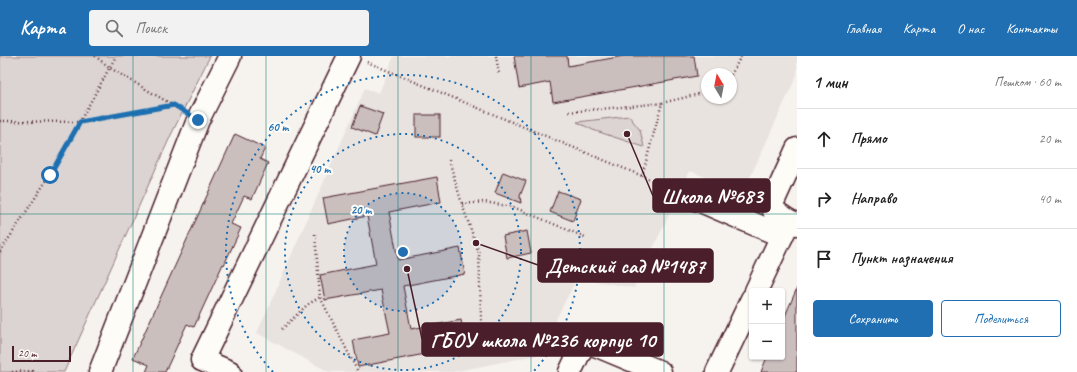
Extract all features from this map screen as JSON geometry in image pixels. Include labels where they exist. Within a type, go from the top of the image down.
[{"type":"lane","points":[[100,372],[198,120],[230,56]]},
{"type":"lane","points":[[230,372],[202,360],[358,59]]},
{"type":"lane","points":[[789,227],[774,211],[772,204],[797,149]]},
{"type":"lane","points":[[682,193],[789,227]]},
{"type":"lane","points":[[758,288],[789,227]]},
{"type":"lane","points":[[717,372],[749,305]]},
{"type":"lane","points":[[570,372],[584,343],[588,342],[660,372]]},
{"type":"path","points":[[95,56],[110,68],[198,120]]},
{"type":"path","points":[[0,252],[50,175],[116,56]]},
{"type":"path","points":[[496,56],[498,74]]},
{"type":"path","points":[[734,68],[741,56]]},
{"type":"path","points":[[358,59],[682,193]]},
{"type":"path","points":[[569,112],[662,103],[701,93]]},
{"type":"path","points":[[642,176],[662,103]]},
{"type":"path","points":[[0,121],[80,122],[174,105]]},
{"type":"path","points":[[449,160],[479,254],[482,346]]},
{"type":"path","points":[[462,204],[484,202],[513,207],[585,237]]},
{"type":"path","points":[[315,234],[320,297],[358,372]]},
{"type":"path","points":[[282,329],[307,305],[320,297]]},
{"type":"path","points":[[12,372],[34,372]]},
{"type":"shaded area","points":[[0,56],[210,56],[171,135],[64,372],[0,372]]},
{"type":"shaded area","points":[[394,56],[797,56],[797,75],[743,193],[690,171],[634,288],[577,278],[538,355],[453,372],[329,372],[257,333],[365,88],[379,93]]},
{"type":"shaded area","points":[[629,116],[640,130],[644,147],[593,130],[577,122]]},
{"type":"building","points":[[514,56],[567,56],[568,66],[624,56],[694,56],[697,76],[553,102],[550,82],[519,88]]},
{"type":"building","points":[[360,106],[383,114],[375,136],[352,127]]},
{"type":"building","points":[[416,115],[440,115],[440,137],[416,137]]},
{"type":"building","points":[[235,134],[265,148],[260,159],[268,163],[252,199],[244,196],[231,224],[241,228],[194,327],[187,324],[165,372],[146,372],[149,365],[133,358]]},
{"type":"building","points":[[503,172],[526,181],[520,196],[521,203],[495,193]]},
{"type":"building","points":[[437,177],[441,202],[389,212],[398,260],[460,248],[465,274],[403,286],[411,329],[461,320],[466,346],[358,367],[353,340],[390,333],[381,290],[325,300],[320,275],[376,264],[367,216],[328,224],[323,198]]},
{"type":"building","points":[[558,191],[581,199],[573,221],[550,212]]},
{"type":"building","points":[[527,231],[531,253],[507,258],[503,236]]},
{"type":"building","points":[[797,288],[797,372],[761,372],[766,360],[785,360],[785,316]]},
{"type":"place","name":"Школа №683","points":[[627,134]]},
{"type":"place","name":"Детский сад №1487","points":[[476,243]]},
{"type":"place","name":"ГБОУ школа №236 корпус 10","points":[[407,269]]},
{"type":"route","points":[[50,175],[80,122],[174,105],[198,120]]}]
